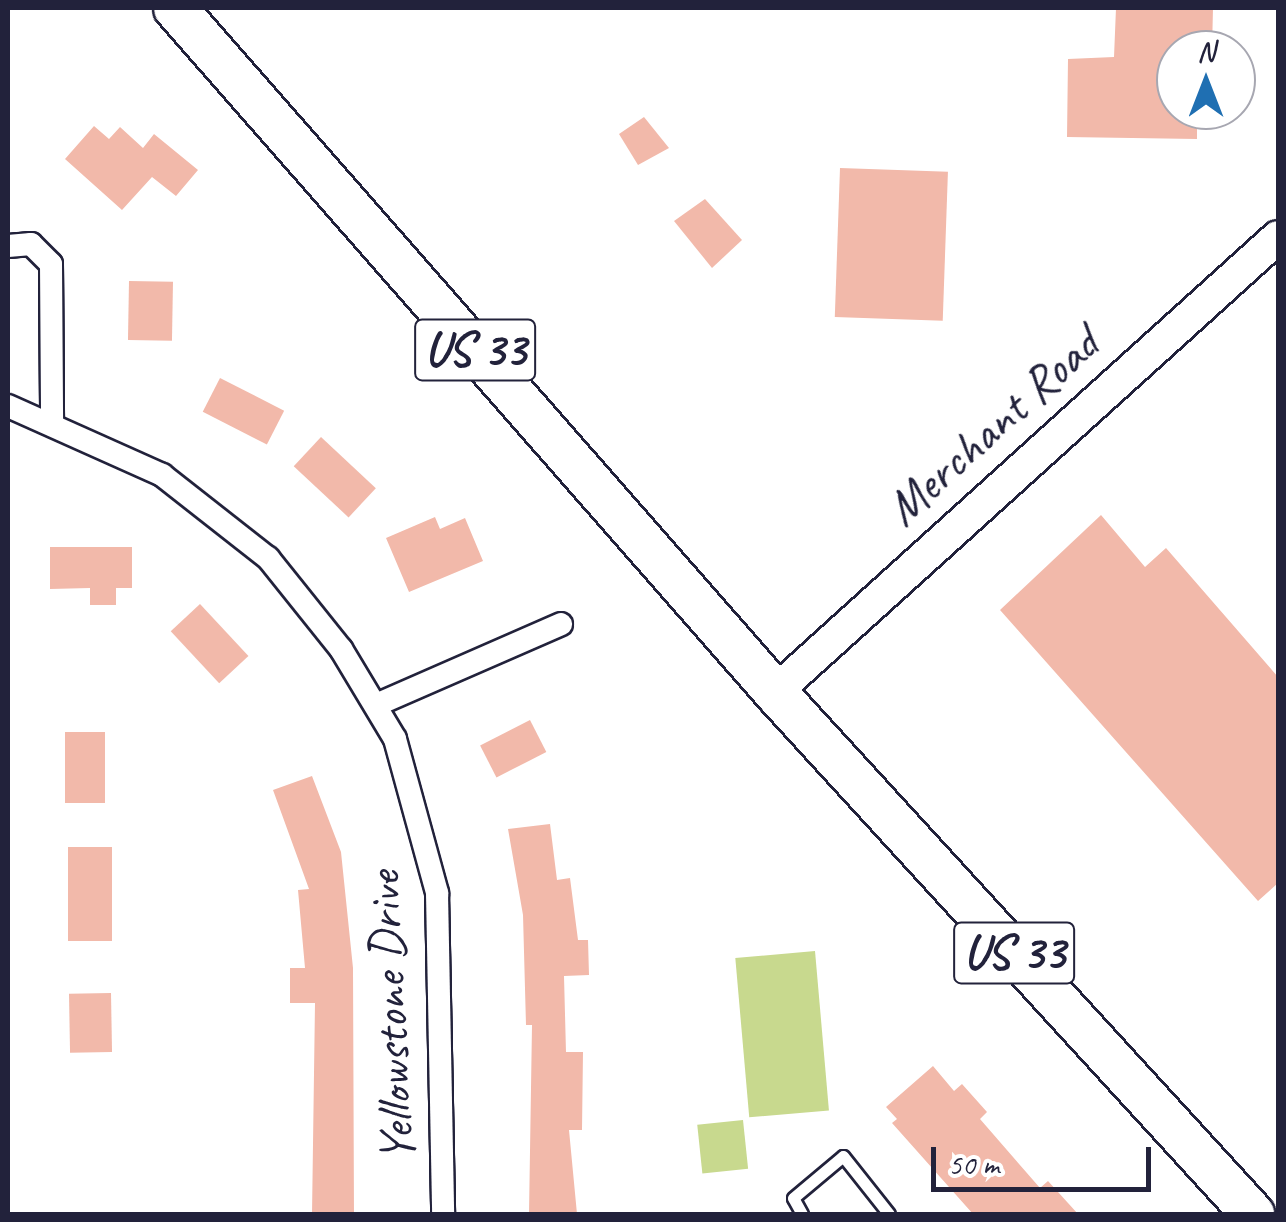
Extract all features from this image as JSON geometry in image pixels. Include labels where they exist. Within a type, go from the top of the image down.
[{"type":"highway","name":"US 33","points":[[175,8],[775,692],[1253,1214]]},
{"type":"street","name":"Merchant Road","points":[[775,692],[1278,237]]},
{"type":"street","points":[[8,246],[31,244],[51,264],[52,422]]},
{"type":"street","name":"Yellowstone Drive","points":[[8,406],[52,422],[162,475],[268,558],[341,649],[376,705],[410,780],[437,893],[444,1214]]},
{"type":"street","points":[[376,705],[562,624]]},
{"type":"lane","points":[[802,1214],[792,1198],[843,1156],[889,1214]]},
{"type":"green space","points":[[815,951],[829,1110],[749,1117],[735,958]]},
{"type":"green space","points":[[743,1120],[748,1169],[702,1174],[697,1125]]},
{"type":"building","points":[[1116,8],[1213,8],[1212,30],[1156,30],[1156,130],[1197,130],[1197,139],[1067,137],[1068,59],[1114,57]]},
{"type":"building","points":[[644,117],[669,148],[638,165],[619,134]]},
{"type":"building","points":[[94,126],[109,139],[120,127],[143,148],[154,134],[198,170],[176,196],[152,177],[122,210],[65,159]]},
{"type":"building","points":[[840,168],[948,172],[943,321],[835,317]]},
{"type":"building","points":[[705,199],[742,240],[712,268],[674,221]]},
{"type":"building","points":[[129,281],[173,282],[172,341],[128,340]]},
{"type":"building","points":[[220,378],[284,411],[267,445],[203,412]]},
{"type":"building","points":[[321,437],[376,488],[349,517],[294,466]]},
{"type":"building","points":[[1101,515],[1145,567],[1166,548],[1278,677],[1278,883],[1258,901],[1000,610]]},
{"type":"building","points":[[435,517],[440,529],[465,518],[483,561],[409,592],[386,538]]},
{"type":"building","points":[[50,547],[132,547],[132,588],[116,588],[116,605],[90,605],[90,588],[50,589]]},
{"type":"building","points":[[200,604],[248,656],[219,683],[171,631]]},
{"type":"building","points":[[530,720],[546,752],[496,777],[480,745]]},
{"type":"building","points":[[65,732],[105,732],[105,803],[65,803]]},
{"type":"building","points":[[312,776],[341,852],[353,968],[354,1214],[312,1214],[315,1003],[290,1003],[290,968],[305,968],[298,890],[309,889],[273,790]]},
{"type":"building","points":[[550,824],[557,880],[570,878],[578,940],[588,940],[589,975],[564,976],[566,1052],[583,1052],[582,1130],[569,1130],[577,1214],[529,1214],[532,1025],[526,1025],[523,915],[508,829]]},
{"type":"building","points":[[68,847],[112,847],[112,941],[68,941]]},
{"type":"building","points":[[111,993],[112,1052],[70,1053],[69,994]]},
{"type":"building","points":[[933,1066],[954,1091],[962,1084],[987,1112],[980,1119],[1040,1188],[1048,1181],[1078,1214],[973,1214],[892,1123],[897,1119],[886,1107]]}]
